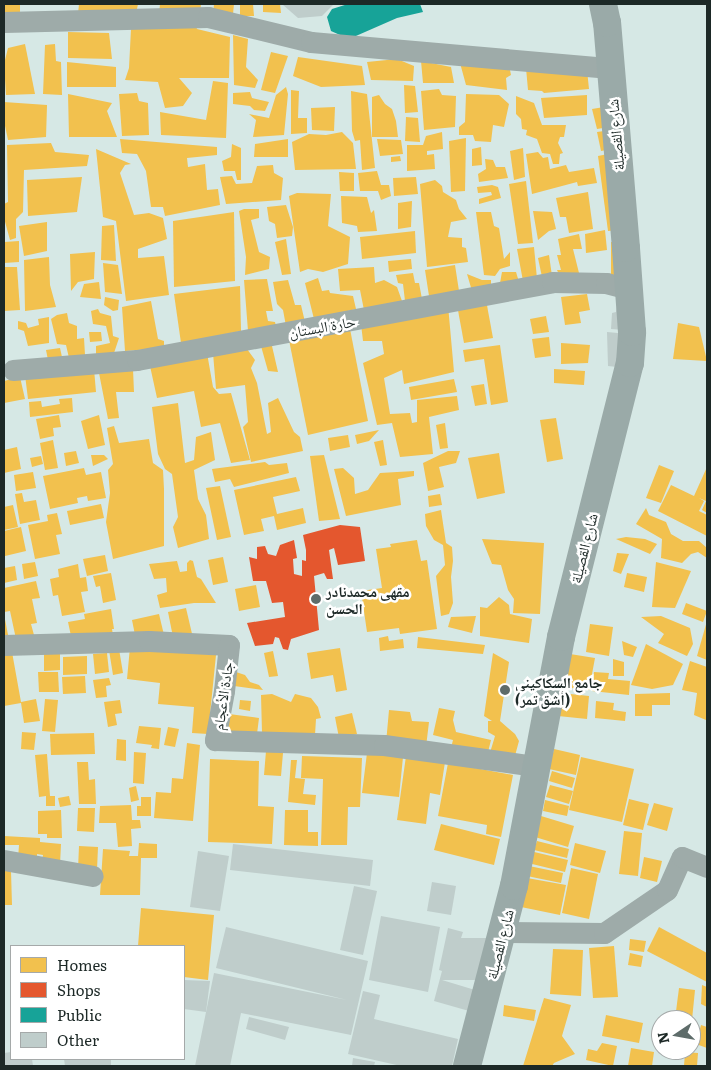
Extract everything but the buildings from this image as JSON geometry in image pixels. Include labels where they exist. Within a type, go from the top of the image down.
[{"type":"street","name":"شارع القصيلة","points":[[467,1066],[504,932],[561,637],[630,363],[632,332],[607,10]]},
{"type":"street","points":[[4,22],[208,17],[311,42],[610,68]]},
{"type":"street","name":"حارة البستان","points":[[13,370],[137,360],[552,282],[606,283],[629,289]]},
{"type":"street","name":"جادة الأعجام","points":[[4,645],[149,641],[229,645],[224,691],[215,740],[384,745],[536,766]]},
{"type":"street","points":[[504,932],[604,933],[667,890],[682,857],[707,867]]},
{"type":"street","points":[[4,860],[92,876]]},
{"type":"place","name":"مقهى محمدنادر الحسن","points":[[316,599]]},
{"type":"place","name":"جامع السكاكيني (أشق تمر)","points":[[505,690]]}]
